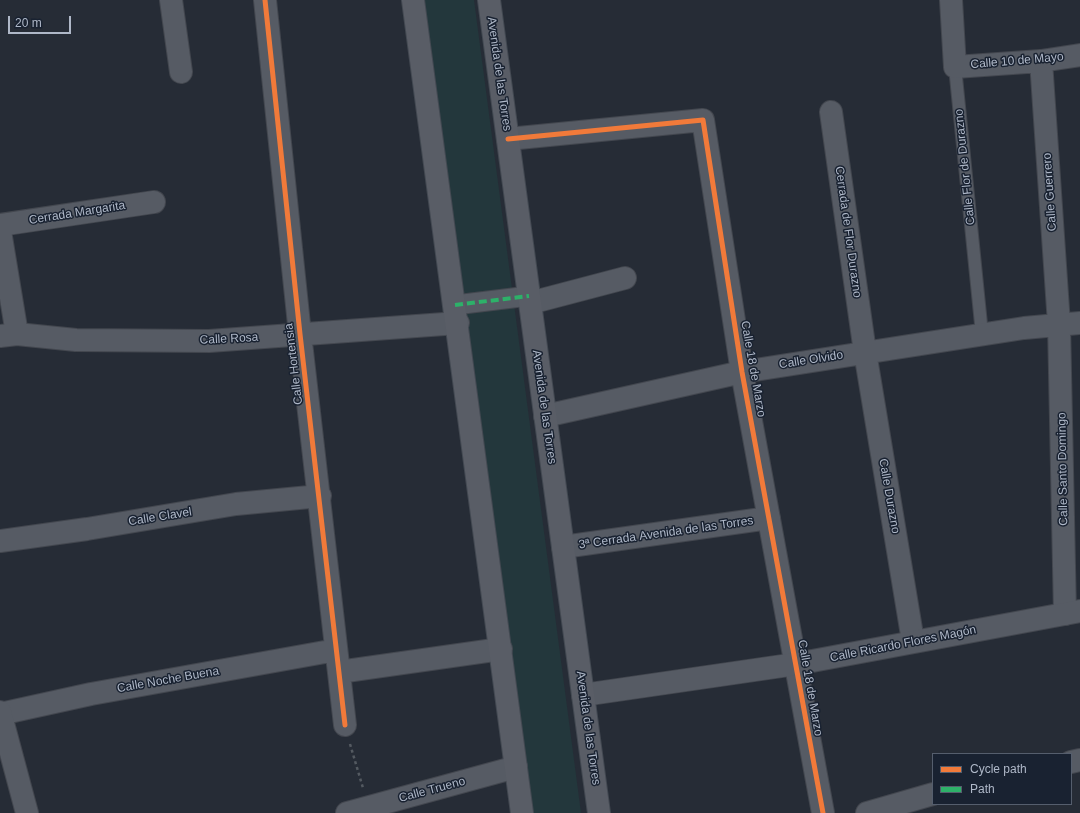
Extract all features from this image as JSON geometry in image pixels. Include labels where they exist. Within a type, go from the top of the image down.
[{"type":"main road","points":[[413,0],[522,813]]},
{"type":"main road","name":"Avenida de las Torres","points":[[489,0],[599,813]]},
{"type":"street","points":[[171,0],[181,72]]},
{"type":"street","name":"Calle Hortensia","points":[[265,0],[300,334],[320,496],[338,672],[345,725]]},
{"type":"street","name":"Calle Flor de Durazno","points":[[951,0],[955,67]]},
{"type":"street","name":"Calle 10 de Mayo","points":[[955,67],[1041,61],[1080,55]]},
{"type":"street","name":"Calle Guerrero","points":[[1041,61],[1069,323]]},
{"type":"street","name":"Cerrada de Flor Durazno","points":[[831,112],[864,352]]},
{"type":"street","name":"Calle 18 de Marzo","points":[[508,139],[702,120],[742,372],[823,813]]},
{"type":"street","name":"Cerrada Margarita","points":[[0,225],[154,202]]},
{"type":"street","points":[[0,231],[8,335]]},
{"type":"street","points":[[456,314],[529,300],[624,278]]},
{"type":"street","name":"Calle Rosa","points":[[8,335],[76,340],[193,341],[300,334],[456,314]]},
{"type":"street","name":"Calle Olvido","points":[[545,416],[742,372],[982,334],[1069,323]]},
{"type":"street","name":"Calle Santo Domingo","points":[[1069,323],[1072,613]]},
{"type":"street","name":"Calle Durazno","points":[[864,352],[913,641]]},
{"type":"street","name":"Calle Clavel","points":[[0,540],[87,529],[236,504],[320,496]]},
{"type":"street","name":"3ª Cerrada Avenida de las Torres","points":[[563,547],[769,518]]},
{"type":"street","name":"Calle Ricardo Flores Magón","points":[[583,695],[796,664],[913,641],[1072,613]]},
{"type":"street","points":[[338,672],[500,649]]},
{"type":"street","name":"Calle Noche Buena","points":[[0,713],[91,694],[336,650]]},
{"type":"street","points":[[0,713],[27,813]]},
{"type":"street","name":"Calle Trueno","points":[[347,813],[516,767]]},
{"type":"street","points":[[867,813],[932,794]]},
{"type":"lane","name":"Calle Flor de Durazno","points":[[955,67],[982,334]]},
{"type":"path","points":[[345,725],[368,807]]},
{"type":"green space","points":[[419,0],[474,0],[581,813],[527,813]]},
{"type":"marked path","points":[[455,305],[529,296]]},
{"type":"cycle path","points":[[265,0],[300,334],[345,725]]},
{"type":"cycle path","points":[[508,139],[703,120],[742,372],[823,813]]}]
